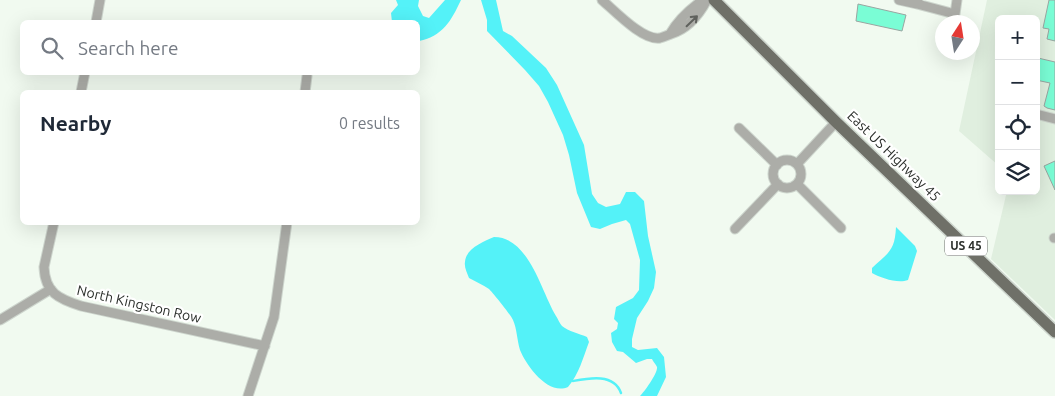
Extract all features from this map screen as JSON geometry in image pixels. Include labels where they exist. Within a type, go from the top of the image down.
[{"type":"main road","name":"East US Highway 45","points":[[714,0],[836,122],[1055,332]]},
{"type":"street","points":[[96,20],[100,0]]},
{"type":"street","points":[[602,0],[635,28],[648,36],[659,38],[681,32],[700,14],[707,0]]},
{"type":"street","points":[[670,34],[674,26],[703,0]]},
{"type":"street","points":[[900,0],[918,2],[954,14],[958,0]]},
{"type":"street","points":[[81,90],[84,75]]},
{"type":"street","points":[[305,90],[307,76]]},
{"type":"street","points":[[1040,115],[1055,119]]},
{"type":"street","points":[[797,164],[836,122]]},
{"type":"street","points":[[739,128],[777,165]]},
{"type":"street","points":[[785,160],[797,164],[801,176],[797,184],[789,188],[778,184],[773,173],[777,165],[785,160]]},
{"type":"street","points":[[735,229],[778,184]]},
{"type":"street","points":[[797,184],[841,228]]},
{"type":"street","points":[[0,320],[51,289],[44,267],[53,225]]},
{"type":"street","points":[[248,396],[274,317],[287,225]]},
{"type":"street","name":"North Kingston Row","points":[[51,289],[63,301],[80,306],[265,346]]},
{"type":"shaded area","points":[[987,0],[1055,0],[1055,320],[991,259],[1006,195],[1040,195],[1040,15],[995,15],[995,162],[959,131],[974,60],[980,60],[980,33]]},
{"type":"water","points":[[396,0],[419,0],[418,6],[423,16],[429,18],[445,0],[461,0],[454,15],[445,27],[427,39],[420,41],[420,20],[392,20],[391,13],[398,5]]},
{"type":"water","points":[[481,0],[496,0],[503,31],[512,36],[546,68],[557,85],[584,145],[592,194],[598,203],[606,207],[620,204],[626,192],[635,192],[644,201],[648,236],[656,272],[654,288],[637,318],[632,347],[638,350],[657,348],[664,357],[666,377],[657,396],[640,396],[657,370],[657,366],[652,359],[636,363],[623,352],[617,351],[612,342],[611,333],[617,329],[618,323],[614,319],[616,307],[633,298],[639,290],[640,260],[630,224],[626,220],[600,229],[591,227],[577,193],[563,135],[548,102],[539,86],[487,31],[487,20]]},
{"type":"water","points":[[896,227],[915,246],[917,251],[908,280],[904,281],[890,280],[872,273],[872,268],[890,251]]},
{"type":"water","points":[[494,237],[506,239],[525,255],[562,326],[587,337],[589,342],[583,360],[568,387],[560,389],[553,387],[539,378],[527,363],[520,350],[514,323],[509,314],[489,289],[469,278],[465,264],[468,253],[476,246]]},
{"type":"building","points":[[1049,0],[1055,0],[1055,41],[1047,39],[1049,29],[1043,28]]},
{"type":"building","points":[[858,4],[906,15],[902,31],[856,21]]},
{"type":"building","points":[[1040,58],[1055,62],[1055,110],[1044,106],[1050,83],[1040,81]]},
{"type":"building","points":[[1055,161],[1055,190],[1044,166]]},
{"type":"waterway","points":[[573,381],[600,378],[613,382],[621,393]]}]
